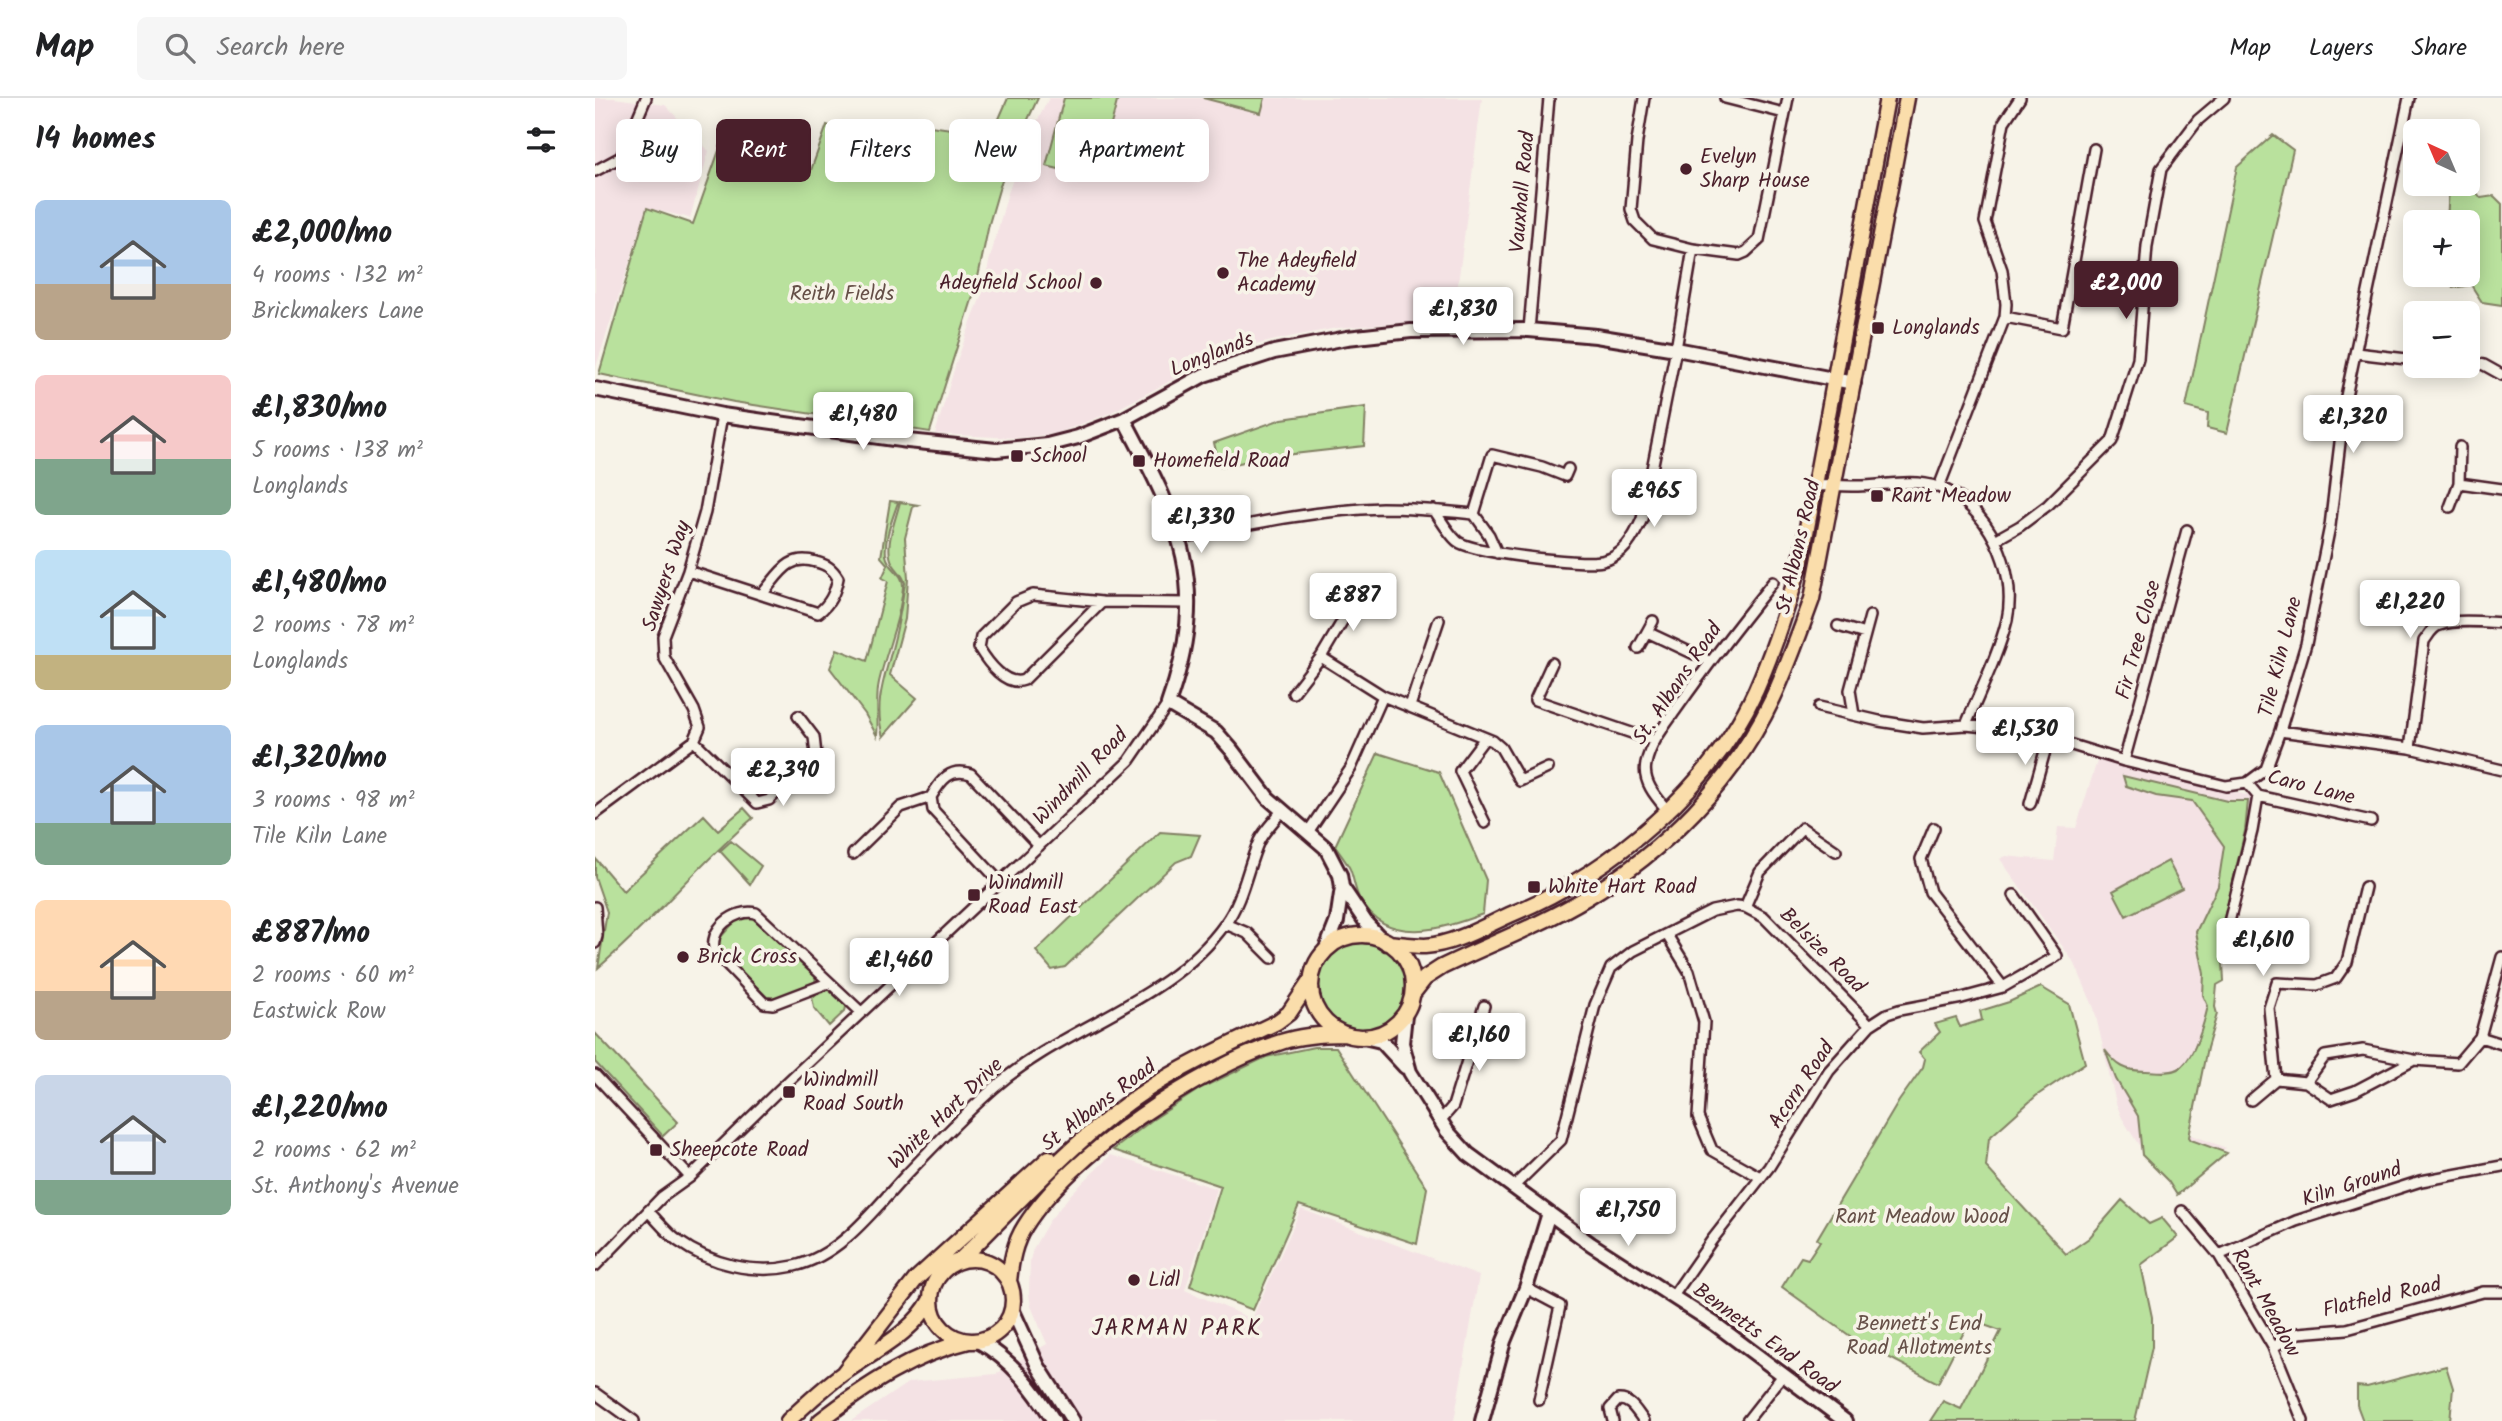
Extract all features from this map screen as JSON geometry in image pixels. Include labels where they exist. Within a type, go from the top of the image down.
[{"type":"main road","name":"St Albans Road","points":[[1385,942],[1425,946],[1455,939],[1526,908],[1601,866],[1668,811],[1712,760],[1734,729],[1755,691],[1796,578],[1887,98]]},
{"type":"main road","name":"St Albans Road","points":[[1414,992],[1425,978],[1442,967],[1527,928],[1611,883],[1675,831],[1727,775],[1772,700],[1812,599],[1836,484],[1907,98]]},
{"type":"main road","points":[[1357,936],[1385,942],[1395,947],[1412,973],[1414,992],[1405,1015],[1388,1031],[1368,1038],[1344,1034],[1325,1021],[1318,1012],[1312,996],[1311,980],[1315,967],[1326,949],[1337,942],[1357,936]]},
{"type":"main road","name":"St Albans Road","points":[[959,1261],[1085,1137],[1148,1089],[1277,1022],[1289,1013],[1311,980]]},
{"type":"main road","name":"St Albans Road","points":[[1009,1282],[1011,1257],[1016,1243],[1023,1227],[1038,1206],[1086,1160],[1137,1118],[1163,1100],[1261,1049],[1295,1038],[1344,1034]]},
{"type":"main road","points":[[844,1372],[926,1268],[1084,1129],[1148,1089]]},
{"type":"main road","points":[[787,1421],[844,1372],[910,1328],[922,1315],[943,1272],[959,1261],[982,1260],[1002,1272],[1013,1295],[1008,1320],[1000,1330],[990,1337],[938,1349],[889,1372],[820,1421]]},
{"type":"main road","points":[[931,1298],[938,1322],[947,1332],[958,1339],[974,1341]]},
{"type":"street","points":[[595,171],[621,157],[646,98]]},
{"type":"street","name":"Vauxhall Road","points":[[1529,330],[1549,98]]},
{"type":"street","points":[[1644,98],[1631,209],[1635,221],[1653,239],[1739,255],[1747,252],[1759,240],[1788,98]]},
{"type":"street","points":[[1725,98],[1784,113]]},
{"type":"street","points":[[1939,487],[2005,317],[2002,270],[1985,222],[2004,122],[2020,98]]},
{"type":"street","points":[[1995,540],[2048,505],[2112,441],[2138,359],[2147,247],[2161,169],[2198,120],[2224,98]]},
{"type":"street","name":"Tile Kiln Lane","points":[[2247,783],[2266,769],[2306,643],[2327,540],[2345,401],[2409,98]]},
{"type":"street","points":[[2005,317],[2062,328],[2094,149]]},
{"type":"street","points":[[1434,510],[1457,541],[1469,548],[1578,562],[1603,561],[1631,542],[1641,519],[1676,349],[1693,248]]},
{"type":"street","name":"Longlands","points":[[595,389],[722,415],[908,442],[996,450],[1047,445],[1078,437],[1125,419],[1204,376],[1274,352],[1347,338],[1411,331],[1529,330],[1597,336],[1854,383]]},
{"type":"street","points":[[2356,353],[2403,359]]},
{"type":"street","points":[[2480,364],[2502,375]]},
{"type":"street","name":"Sawyers Way","points":[[694,741],[700,727],[694,710],[664,657],[663,636],[688,571],[705,512],[722,415]]},
{"type":"street","name":"Windmill Road","points":[[595,1266],[648,1211],[690,1177],[861,1012],[1129,761],[1168,704],[1184,650],[1189,603],[1185,557],[1154,474],[1125,419]]},
{"type":"street","points":[[2450,507],[2459,483],[2460,447]]},
{"type":"street","points":[[1474,514],[1492,455],[1542,467],[1565,476],[1568,469]]},
{"type":"street","points":[[1815,486],[1907,482],[1939,487],[1971,509],[1995,540],[2007,572],[2007,619],[1966,725]]},
{"type":"street","points":[[2459,483],[2502,489]]},
{"type":"street","points":[[1180,538],[1332,512],[1383,508],[1434,510],[1474,514],[1497,552]]},
{"type":"street","name":"Fir Tree Close","points":[[2124,761],[2187,530]]},
{"type":"street","points":[[688,571],[818,613],[827,606],[836,589],[838,578],[828,566],[803,558],[791,561],[762,594]]},
{"type":"street","name":"St. Albans Road","points":[[1668,811],[1646,779],[1645,765],[1655,741],[1709,661],[1773,582]]},
{"type":"street","points":[[1293,694],[1321,657],[1359,593]]},
{"type":"street","points":[[1102,602],[1019,682],[1007,680],[979,648],[981,637],[1016,602],[1033,595],[1102,602],[1189,603]]},
{"type":"street","points":[[1854,715],[1850,690],[1870,616]]},
{"type":"street","points":[[1410,706],[1439,620]]},
{"type":"street","points":[[1638,648],[1653,621]]},
{"type":"street","points":[[2410,748],[2424,641],[2432,630],[2440,624],[2453,622],[2502,622]]},
{"type":"street","points":[[1838,626],[1865,634]]},
{"type":"street","points":[[1647,632],[1709,661]]},
{"type":"street","points":[[1321,657],[1383,696],[1485,738],[1501,748],[1520,781],[1548,768]]},
{"type":"street","points":[[1552,663],[1535,700],[1655,741]]},
{"type":"street","points":[[1308,832],[1352,768],[1383,696]]},
{"type":"street","points":[[1168,704],[1216,732],[1268,799],[1326,848],[1339,874],[1342,887],[1367,925],[1385,942]]},
{"type":"street","points":[[1819,707],[1923,728],[1966,725],[2005,727],[2049,737],[2124,761],[2226,786],[2247,783]]},
{"type":"street","points":[[595,814],[694,741],[757,803],[769,800],[816,755],[814,737],[798,716]]},
{"type":"street","points":[[2280,731],[2410,748],[2502,770]]},
{"type":"street","points":[[2030,804],[2049,737]]},
{"type":"street","points":[[1485,738],[1460,771],[1485,823]]},
{"type":"street","name":"Windmill Road","points":[[931,797],[938,785],[949,775],[961,770],[971,774],[1039,846]]},
{"type":"street","name":"Caro Lane","points":[[2247,783],[2258,796],[2371,821]]},
{"type":"street","points":[[2227,930],[2258,796]]},
{"type":"street","points":[[853,854],[901,807],[931,797],[933,810],[1000,882]]},
{"type":"street","name":"White Hart Drive","points":[[648,1211],[683,1243],[710,1258],[733,1266],[795,1266],[821,1255],[852,1232],[995,1087],[1039,1055],[1177,973],[1196,957],[1226,924],[1241,895],[1260,839],[1281,812]]},
{"type":"street","points":[[1511,1188],[1561,1140],[1595,1005],[1611,968],[1633,951],[1712,911],[1745,906],[1760,872],[1802,828],[1836,851]]},
{"type":"street","points":[[1934,828],[1921,859],[1930,892],[2003,987]]},
{"type":"street","points":[[1326,949],[1337,921],[1342,887]]},
{"type":"street","points":[[2276,1079],[2269,1008],[2277,983],[2317,985],[2336,978],[2347,962],[2365,887]]},
{"type":"street","name":"Acorn Road","points":[[1673,1296],[1712,1240],[1769,1167],[1829,1071],[1870,1025],[1899,1010],[2003,987],[2057,956],[2014,895]]},
{"type":"street","name":"Belsize Road","points":[[1745,906],[1764,917],[1870,1025]]},
{"type":"street","points":[[595,907],[595,943]]},
{"type":"street","points":[[828,983],[773,1004],[764,1003],[715,952],[712,943],[714,936],[737,913],[747,911],[756,914],[861,1012]]},
{"type":"street","points":[[1226,924],[1247,933],[1272,958]]},
{"type":"street","points":[[1667,935],[1689,971],[1704,1022],[1698,1118],[1712,1150],[1760,1177]]},
{"type":"street","points":[[2306,1082],[2325,1056],[2363,1050],[2414,1060],[2458,1063],[2480,1037],[2502,957]]},
{"type":"street","points":[[1440,1121],[1453,1106],[1484,1006]]},
{"type":"street","name":"Bennetts End Road","points":[[1405,1015],[1402,1043],[1410,1072],[1440,1121],[1462,1148],[1511,1188],[1591,1244],[1673,1296],[1784,1374],[1845,1421]]},
{"type":"street","points":[[2480,1037],[2502,1044]]},
{"type":"street","name":"Bennetts End Road","points":[[1368,1038],[1381,1041],[1410,1072]]},
{"type":"street","points":[[2251,1100],[2276,1079],[2306,1082],[2331,1099],[2355,1091],[2414,1060]]},
{"type":"street","points":[[595,1074],[690,1177]]},
{"type":"street","name":"Kiln Ground","points":[[2218,1255],[2296,1221],[2410,1184],[2502,1166]]},
{"type":"street","name":"Rant Meadow","points":[[2182,1211],[2218,1255],[2273,1347],[2303,1421]]},
{"type":"street","points":[[1482,1421],[1504,1340],[1526,1288],[1549,1213]]},
{"type":"street","points":[[1526,1288],[1560,1307],[1539,1400]]},
{"type":"street","name":"Flatfield Road","points":[[2273,1347],[2298,1334],[2347,1329],[2483,1292],[2502,1292]]},
{"type":"street","points":[[1012,1308],[1038,1366],[1073,1421]]},
{"type":"street","points":[[974,1341],[999,1353],[1019,1372],[1054,1421]]},
{"type":"street","points":[[1747,1421],[1784,1374]]},
{"type":"street","points":[[597,1398],[634,1421]]},
{"type":"street","points":[[1613,1421],[1610,1409],[1618,1400],[1624,1399],[1629,1401],[1644,1421]]},
{"type":"shaded area","points":[[595,98],[665,105],[678,119],[616,119],[616,182],[700,182],[690,218],[647,208],[595,370]]},
{"type":"shaded area","name":"The Adeyfield Academy","points":[[1049,98],[1482,98],[1458,284],[1458,318],[1337,328],[1255,345],[1191,370],[1110,413],[1055,434],[1016,438],[935,434],[956,363],[984,288],[1012,182],[1041,182],[1041,119],[1038,119]]},
{"type":"shaded area","points":[[702,144],[709,151],[702,176]]},
{"type":"shaded area","points":[[2098,758],[2254,797],[2253,825],[2180,1134],[2192,1135],[2226,1148],[2175,1191],[2143,1152],[2122,1118],[2116,1103],[2094,1008],[2075,964],[2000,859],[2006,856],[2054,861],[2058,827],[2076,828]]},
{"type":"shaded area","name":"JARMAN PARK","points":[[1111,1155],[1217,1189],[1185,1290],[1252,1319],[1301,1209],[1479,1276],[1454,1421],[851,1421],[909,1382],[996,1374],[1047,1344],[1031,1306],[1029,1294],[1033,1249],[1049,1221],[1072,1193]]},
{"type":"green space","name":"Reith Fields","points":[[1008,98],[1038,98],[1028,119],[999,119]]},
{"type":"green space","points":[[1064,98],[1118,98],[1112,119],[1058,119]]},
{"type":"green space","points":[[1203,98],[1265,98],[1261,113]]},
{"type":"green space","name":"Reith Fields","points":[[935,127],[949,129],[949,182],[1002,182],[989,224],[976,287],[930,432],[734,402],[599,374],[647,208],[693,224],[716,159],[716,182],[811,182],[811,170],[825,131],[825,182],[935,182]]},
{"type":"green space","points":[[1055,132],[1055,168],[1046,166]]},
{"type":"green space","points":[[2273,135],[2293,150],[2227,433],[2207,428],[2208,413],[2186,407],[2237,167]]},
{"type":"green space","points":[[2448,196],[2494,196],[2502,204],[2502,305],[2482,302],[2472,287],[2480,287],[2480,210],[2448,210]]},
{"type":"green space","points":[[1366,407],[1364,446],[1267,457],[1220,467],[1214,443],[1282,419]]},
{"type":"green space","points":[[890,501],[898,502],[888,535],[886,555],[901,578],[903,587],[879,682],[877,736],[865,714],[830,668],[837,649],[867,661],[888,581],[882,578],[888,565],[881,557]]},
{"type":"green space","points":[[900,502],[918,505],[913,507],[905,538],[908,578],[905,619],[890,675],[917,698],[883,737],[880,700],[905,583],[893,564],[889,550]]},
{"type":"green space","points":[[1378,753],[1439,772],[1486,880],[1483,914],[1433,929],[1400,929],[1385,924],[1372,915],[1360,900],[1350,869],[1335,846]]},
{"type":"green space","points":[[2123,776],[2227,801],[2248,801],[2245,831],[2219,939],[2227,942],[2223,962],[2224,981],[2217,985],[2217,1014],[2207,1048],[2189,1137],[2227,1153],[2177,1195],[2168,1181],[2142,1155],[2138,1116],[2116,1079],[2105,1050],[2122,1066],[2139,1071],[2174,1071],[2189,1058],[2208,1006],[2203,995],[2204,974],[2196,932],[2218,886],[2224,846],[2192,801],[2156,796],[2126,786]]},
{"type":"green space","points":[[744,808],[753,818],[598,968],[607,912],[595,877],[595,858],[623,891],[704,815],[718,830]]},
{"type":"green space","points":[[1160,832],[1200,835],[1191,856],[1176,862],[1065,967],[1052,970],[1036,951]]},
{"type":"green space","points":[[731,841],[761,866],[750,884],[720,851]]},
{"type":"green space","points":[[2168,861],[2182,888],[2126,916],[2113,891]]},
{"type":"green space","points":[[745,915],[754,919],[813,970],[816,974],[815,982],[777,998],[767,997],[719,950],[718,940],[738,918]]},
{"type":"green space","points":[[1362,943],[1386,950],[1398,962],[1405,986],[1398,1010],[1386,1022],[1362,1029],[1338,1022],[1326,1010],[1319,986],[1326,962],[1338,950]]},
{"type":"green space","name":"Rant Meadow Wood","points":[[2041,987],[2069,1004],[2085,1063],[2036,1096],[1989,1138],[1986,1167],[2066,1254],[2089,1238],[2122,1200],[2149,1224],[2162,1218],[2178,1237],[2141,1265],[2152,1317],[2152,1347],[2135,1421],[1930,1421],[1943,1401],[1961,1409],[2001,1331],[1970,1320],[1938,1383],[1857,1341],[1782,1287],[1801,1257],[1808,1259],[1820,1241],[1817,1239],[1899,1101],[1923,1067],[1925,1059],[1919,1052],[1940,1032],[1935,1024],[1956,1018],[1960,1027],[1982,1020],[1980,1011],[2009,1002]]},
{"type":"green space","points":[[827,990],[847,1003],[845,1011],[829,1026],[814,1008],[812,997]]},
{"type":"green space","points":[[595,1033],[678,1122],[663,1136],[595,1062]]},
{"type":"green space","points":[[1314,1047],[1336,1047],[1427,1188],[1417,1244],[1299,1205],[1253,1310],[1190,1286],[1221,1186],[1113,1150],[1201,1088],[1266,1057]]},
{"type":"green space","points":[[2446,1366],[2453,1388],[2450,1421],[2363,1421],[2357,1405],[2357,1386],[2367,1387]]},
{"type":"place","name":"Evelyn Sharp House","points":[[1686,169]]},
{"type":"place","name":"The Adeyfield Academy","points":[[1223,273]]},
{"type":"place","name":"Adeyfield School","points":[[1096,283]]},
{"type":"place","name":"Longlands","points":[[1878,328]]},
{"type":"place","name":"School","points":[[1017,456]]},
{"type":"place","name":"Homefield Road","points":[[1139,461]]},
{"type":"place","name":"Rant Meadow","points":[[1877,496]]},
{"type":"place","name":"White Hart Road","points":[[1534,887]]},
{"type":"place","name":"Windmill Road East","points":[[974,895]]},
{"type":"place","name":"Brick Cross","points":[[683,957]]},
{"type":"place","name":"Windmill Road South","points":[[789,1092]]},
{"type":"place","name":"Sheepcote Road","points":[[656,1150]]},
{"type":"place","name":"Lidl","points":[[1134,1280]]},
{"type":"district","name":"JARMAN PARK","points":[[1177,1329]]},
{"type":"park label","name":"Bennett's End Road Allotments","points":[[1919,1336]]}]
